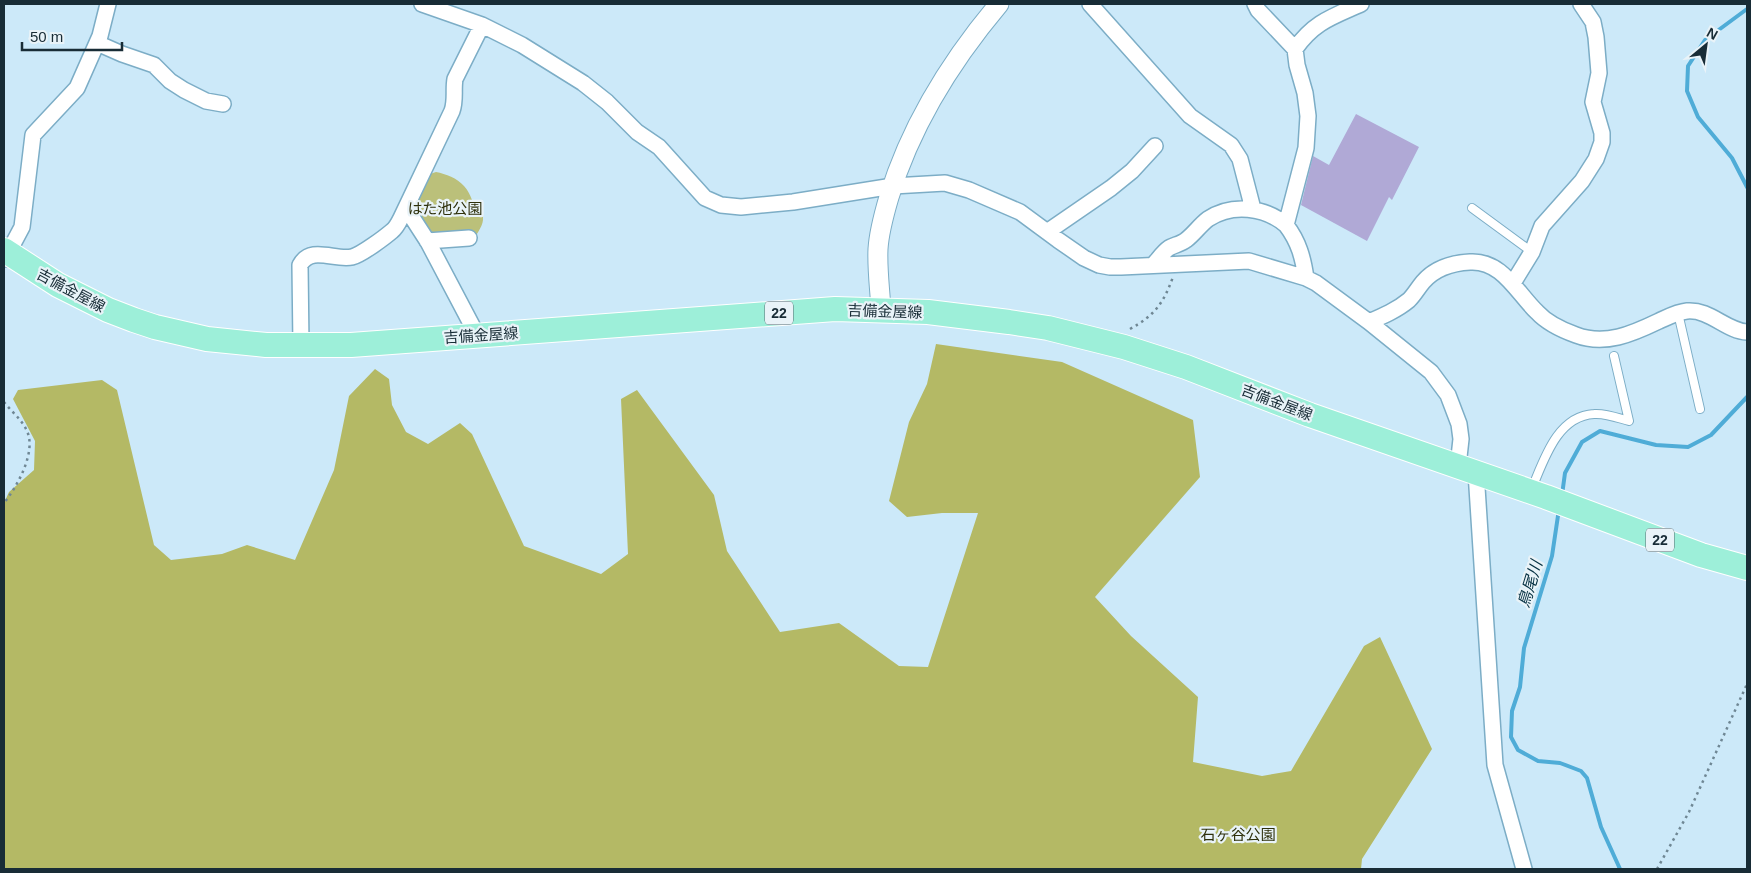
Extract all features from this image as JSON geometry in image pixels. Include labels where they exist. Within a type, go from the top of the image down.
[{"type":"main road","name":"吉備金屋線","points":[[5,255],[78,296],[108,310],[155,327],[207,339],[237,343],[301,346],[351,345],[799,311],[881,310],[928,312],[1048,328],[1107,343],[1186,367],[1310,415],[1538,494],[1701,555],[1747,568]]},
{"type":"street","points":[[5,255],[22,227],[32,135],[77,88],[97,43],[108,4]]},
{"type":"street","points":[[422,4],[482,25],[522,45],[583,83],[637,132],[659,147],[705,198],[721,205],[741,207],[793,202],[893,186],[945,183],[969,190],[1020,212],[1084,258],[1099,265],[1110,267],[1249,260],[1316,283],[1369,322],[1431,372],[1448,394],[1459,424],[1467,469],[1495,765],[1524,869]]},
{"type":"street","points":[[881,310],[878,250],[880,231],[893,186],[920,121],[936,92],[967,44],[1000,4]]},
{"type":"street","points":[[1090,4],[1190,116],[1231,145],[1240,159],[1253,210]]},
{"type":"street","points":[[1255,4],[1258,10],[1295,49],[1297,65],[1305,93],[1308,132],[1298,182],[1286,225]]},
{"type":"street","points":[[1295,49],[1314,27],[1361,4]]},
{"type":"street","points":[[1513,283],[1532,252],[1542,226],[1582,181],[1596,158],[1602,142],[1602,133],[1593,102],[1599,73],[1595,29],[1593,22],[1581,4]]},
{"type":"street","points":[[301,346],[300,265],[309,256],[352,257],[393,231],[406,208],[452,111],[455,79],[482,25]]},
{"type":"street","points":[[97,43],[154,65],[170,81],[184,90],[206,101],[223,104]]},
{"type":"street","points":[[1047,232],[1111,188],[1132,171],[1155,146]]},
{"type":"street","points":[[406,208],[428,241],[477,335]]},
{"type":"street","points":[[1153,265],[1169,248],[1188,239],[1209,218],[1236,209],[1253,210],[1275,216],[1294,235],[1299,247],[1306,278]]},
{"type":"street","points":[[428,241],[469,238]]},
{"type":"street","points":[[1369,322],[1400,308],[1411,298],[1430,274],[1450,265],[1472,262],[1492,267],[1513,283],[1544,320],[1572,334],[1593,339],[1617,338],[1678,313],[1697,311],[1738,330],[1747,332]]},
{"type":"lane","points":[[1472,208],[1532,252]]},
{"type":"lane","points":[[1678,313],[1700,409]]},
{"type":"lane","points":[[1538,494],[1551,446],[1563,428],[1579,417],[1596,413],[1629,421],[1614,356]]},
{"type":"path","points":[[1107,343],[1154,313],[1163,302],[1178,264]]},
{"type":"path","points":[[4,402],[26,427],[30,440],[24,470],[4,504]]},
{"type":"path","points":[[1658,869],[1690,812],[1747,684]]},
{"type":"green space","name":"はた池公園","points":[[436,172],[461,183],[481,211],[482,223],[473,241],[434,245],[414,211],[413,202],[430,174]]},
{"type":"green space","name":"石ヶ谷公園","points":[[936,344],[1062,362],[1193,420],[1200,477],[1095,597],[1131,636],[1198,697],[1193,762],[1262,776],[1291,771],[1364,646],[1380,637],[1432,749],[1362,859],[1361,869],[4,869],[4,503],[9,492],[34,470],[35,441],[13,399],[18,390],[102,380],[117,390],[154,545],[171,560],[222,554],[247,545],[295,560],[334,470],[349,396],[375,369],[389,379],[392,405],[406,432],[428,444],[460,423],[472,434],[524,546],[601,574],[628,554],[621,399],[637,390],[714,495],[727,551],[780,632],[839,623],[899,666],[928,667],[978,513],[942,513],[907,517],[889,501],[909,422],[927,384]]},
{"type":"building","points":[[1356,114],[1419,147],[1392,200],[1389,197],[1367,241],[1301,205],[1313,156],[1329,165]]},
{"type":"waterway","name":"鳥尾川","points":[[1747,9],[1705,40],[1688,66],[1687,91],[1698,117],[1732,158],[1747,187]]},
{"type":"waterway","name":"鳥尾川","points":[[1562,495],[1565,473],[1582,442],[1600,431],[1656,445],[1688,447],[1711,435],[1747,397]]},
{"type":"waterway","name":"鳥尾川","points":[[1559,509],[1552,556],[1524,648],[1520,687],[1512,711],[1511,737],[1518,750],[1538,761],[1560,763],[1581,771],[1587,778],[1601,827],[1620,869]]}]
